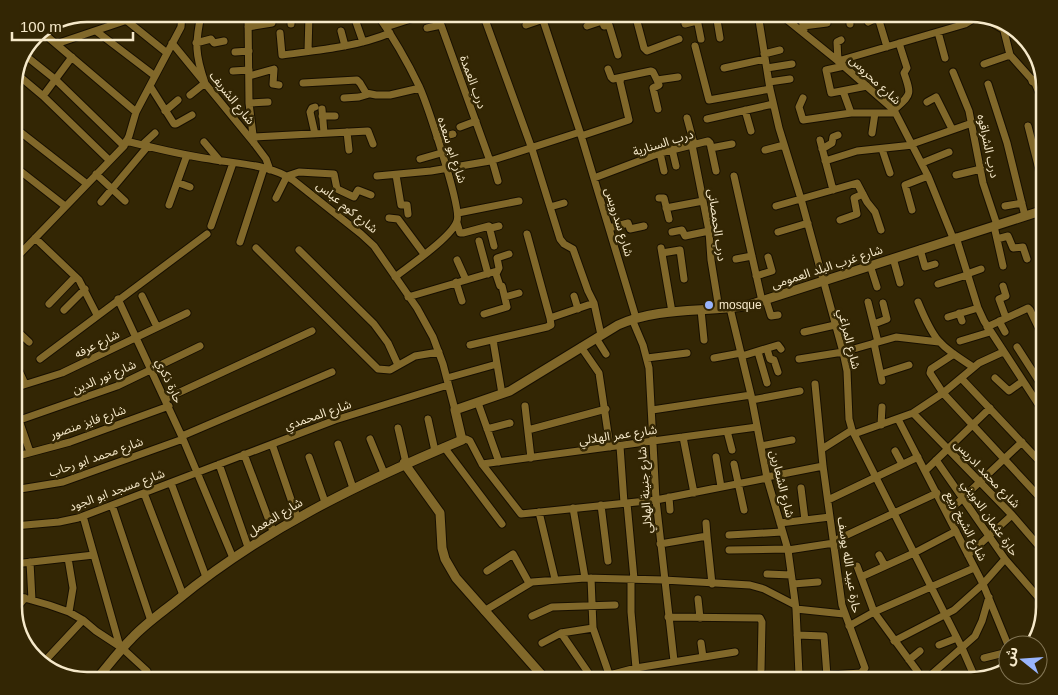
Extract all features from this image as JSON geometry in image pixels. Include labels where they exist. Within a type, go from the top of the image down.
[{"type":"street","points":[[56,44],[118,23]]},
{"type":"street","points":[[130,23],[167,53]]},
{"type":"street","points":[[23,251],[125,144],[136,112],[181,27],[181,23]]},
{"type":"street","points":[[190,95],[205,83],[198,62],[196,43],[199,23]]},
{"type":"street","points":[[248,23],[250,103],[254,140],[368,131],[373,144]]},
{"type":"street","points":[[248,27],[272,23]]},
{"type":"street","points":[[308,23],[308,51]]},
{"type":"street","points":[[356,23],[363,42]]},
{"type":"street","name":"شارع ابو سعده","points":[[383,23],[420,88],[455,197],[458,213],[457,223]]},
{"type":"street","points":[[280,33],[281,54],[363,42],[388,30],[397,23]]},
{"type":"street","points":[[487,23],[532,149],[561,241],[573,249],[594,303],[598,336],[606,354]]},
{"type":"street","points":[[526,25],[530,23]]},
{"type":"street","name":"شارع سدرويس","points":[[544,23],[581,134],[634,318]]},
{"type":"street","points":[[587,26],[596,23]]},
{"type":"street","points":[[603,23],[604,26],[610,26],[618,55]]},
{"type":"street","points":[[638,23],[644,48],[647,50],[679,39]]},
{"type":"street","points":[[698,23],[701,40]]},
{"type":"street","points":[[718,23],[720,38]]},
{"type":"street","name":"شارع المراغي","points":[[760,23],[773,104],[843,352],[848,382],[849,419],[852,432],[972,672]]},
{"type":"street","name":"شارع محروس","points":[[794,23],[804,30],[895,112],[928,176],[954,238],[978,308],[988,330],[1036,401]]},
{"type":"street","points":[[803,23],[804,30],[827,23]]},
{"type":"street","points":[[880,23],[887,47]]},
{"type":"street","points":[[867,86],[832,93],[826,71],[900,43],[923,32],[938,32],[967,23]]},
{"type":"street","name":"درب العمدة","points":[[427,28],[441,25],[498,181]]},
{"type":"street","points":[[96,31],[155,76]]},
{"type":"street","points":[[341,31],[345,46]]},
{"type":"street","points":[[938,32],[945,58]]},
{"type":"street","points":[[1004,32],[1010,55],[1034,77]]},
{"type":"street","points":[[47,37],[136,112]]},
{"type":"street","points":[[196,43],[211,38],[214,43],[224,41]]},
{"type":"street","points":[[841,40],[837,42],[841,64]]},
{"type":"street","name":"شارع الشريف","points":[[172,43],[254,140],[266,159],[267,169]]},
{"type":"street","points":[[803,98],[799,108],[803,120],[851,113],[895,112],[910,92],[904,73],[907,68],[900,43]]},
{"type":"street","points":[[695,46],[709,100],[790,79]]},
{"type":"street","points":[[724,68],[780,50]]},
{"type":"street","points":[[235,52],[249,51]]},
{"type":"street","points":[[984,64],[1010,55]]},
{"type":"street","points":[[43,96],[72,57]]},
{"type":"street","points":[[29,59],[56,80],[125,144]]},
{"type":"street","points":[[767,68],[792,64]]},
{"type":"street","points":[[233,71],[249,73],[274,69],[273,84],[279,85]]},
{"type":"street","points":[[608,69],[612,79],[652,72],[659,86],[653,88],[658,109]]},
{"type":"street","name":"درب الشراقوه","points":[[953,72],[965,98],[972,123],[984,183],[996,226],[1003,266]]},
{"type":"street","points":[[657,80],[678,77]]},
{"type":"street","points":[[377,176],[446,169],[491,160],[629,120],[620,82],[622,78]]},
{"type":"street","points":[[24,80],[109,160]]},
{"type":"street","points":[[303,84],[357,80],[364,91],[369,94]]},
{"type":"street","points":[[988,84],[1007,143],[1025,216]]},
{"type":"street","points":[[150,86],[175,124],[192,115]]},
{"type":"street","points":[[344,98],[369,94],[390,95],[420,88]]},
{"type":"street","points":[[843,91],[851,113]]},
{"type":"street","points":[[927,102],[936,97],[952,129]]},
{"type":"street","points":[[165,111],[178,100]]},
{"type":"street","points":[[250,103],[268,102]]},
{"type":"street","points":[[707,119],[773,104]]},
{"type":"street","points":[[315,134],[311,109],[335,116]]},
{"type":"street","points":[[745,110],[750,131]]},
{"type":"street","points":[[320,111],[324,134]]},
{"type":"street","points":[[872,133],[875,113]]},
{"type":"street","name":"درب الحمصانى","points":[[687,118],[709,231],[718,309]]},
{"type":"street","points":[[460,127],[476,122]]},
{"type":"street","points":[[825,160],[857,151],[913,145],[972,123]]},
{"type":"street","points":[[1028,126],[1036,158]]},
{"type":"street","points":[[346,132],[349,150]]},
{"type":"street","points":[[101,202],[155,133]]},
{"type":"street","points":[[23,134],[87,184]]},
{"type":"street","points":[[437,138],[453,134]]},
{"type":"street","points":[[822,149],[832,143],[832,137],[838,135]]},
{"type":"street","points":[[820,140],[834,190]]},
{"type":"street","name":"درب السنارية","points":[[594,178],[660,152],[709,141],[716,171]]},
{"type":"street","points":[[204,142],[220,161]]},
{"type":"street","name":"شارع كوم عباس","points":[[125,144],[267,169],[287,176],[368,240],[425,322],[439,352],[462,440]]},
{"type":"street","points":[[711,148],[732,144]]},
{"type":"street","points":[[765,150],[784,145]]},
{"type":"street","points":[[882,148],[890,173]]},
{"type":"street","points":[[672,149],[676,166]]},
{"type":"street","points":[[420,159],[441,152]]},
{"type":"street","points":[[660,152],[664,171]]},
{"type":"street","points":[[922,163],[949,152]]},
{"type":"street","points":[[169,205],[179,183],[187,155]]},
{"type":"street","points":[[211,226],[233,163]]},
{"type":"street","points":[[956,175],[981,168]]},
{"type":"street","points":[[240,242],[267,169]]},
{"type":"street","points":[[276,198],[287,176],[299,172],[333,174],[337,189],[354,197],[358,190],[372,195]]},
{"type":"street","points":[[23,173],[66,206]]},
{"type":"street","points":[[96,174],[125,201]]},
{"type":"street","points":[[396,174],[401,205],[407,205],[408,214]]},
{"type":"street","points":[[734,176],[756,276],[771,316],[778,315]]},
{"type":"street","points":[[912,210],[905,185],[928,176]]},
{"type":"street","points":[[179,183],[190,187]]},
{"type":"street","points":[[776,206],[857,183],[867,202],[875,212],[881,230]]},
{"type":"street","points":[[840,220],[856,214],[854,198],[863,194]]},
{"type":"street","points":[[659,198],[664,198],[669,219]]},
{"type":"street","points":[[458,213],[519,201]]},
{"type":"street","points":[[666,208],[703,201]]},
{"type":"street","points":[[870,206],[879,202]]},
{"type":"street","points":[[550,207],[564,203]]},
{"type":"street","points":[[1005,206],[1022,203]]},
{"type":"street","name":"شارع غرب البلد العمومى","points":[[455,410],[518,387],[598,336],[634,318],[657,313],[730,308],[764,300],[954,238],[1025,216],[1036,215]]},
{"type":"street","points":[[389,218],[397,218],[424,254]]},
{"type":"street","points":[[395,277],[450,232],[457,223]]},
{"type":"street","points":[[457,223],[460,232],[463,234],[488,226],[491,228],[499,226]]},
{"type":"street","points":[[609,228],[628,223],[630,228],[644,226]]},
{"type":"street","points":[[778,232],[808,223]]},
{"type":"street","points":[[491,228],[494,246]]},
{"type":"street","points":[[672,232],[682,230],[685,236],[709,231]]},
{"type":"street","points":[[40,358],[207,234]]},
{"type":"street","points":[[470,345],[548,327],[551,323],[526,234]]},
{"type":"street","points":[[997,239],[1008,236],[1014,249],[1023,247],[1027,259]]},
{"type":"street","points":[[35,238],[75,276],[85,289],[98,315]]},
{"type":"street","points":[[479,242],[488,274]]},
{"type":"street","points":[[256,248],[378,369],[390,370],[415,356],[439,352]]},
{"type":"street","points":[[920,249],[925,267],[935,264]]},
{"type":"street","points":[[299,250],[374,324],[388,342],[398,365]]},
{"type":"street","points":[[672,312],[661,251],[680,250],[684,279]]},
{"type":"street","points":[[484,314],[507,308],[496,271],[499,267],[497,258],[509,254]]},
{"type":"street","points":[[736,259],[752,256]]},
{"type":"street","points":[[756,276],[772,271],[768,257]]},
{"type":"street","points":[[893,258],[900,283]]},
{"type":"street","points":[[457,260],[466,280]]},
{"type":"street","points":[[870,265],[877,287]]},
{"type":"street","points":[[938,284],[981,269]]},
{"type":"street","points":[[408,296],[496,271]]},
{"type":"street","points":[[49,304],[75,276]]},
{"type":"street","points":[[456,282],[462,301]]},
{"type":"street","points":[[1003,286],[1006,296],[999,299],[1005,332]]},
{"type":"street","points":[[64,310],[85,289]]},
{"type":"street","points":[[505,297],[519,293]]},
{"type":"street","points":[[142,296],[157,327]]},
{"type":"street","points":[[574,296],[578,309]]},
{"type":"street","name":"حارة ذكري","points":[[118,299],[183,437],[232,558]]},
{"type":"street","points":[[868,302],[874,324],[881,378],[909,366]]},
{"type":"street","points":[[550,318],[594,303]]},
{"type":"street","points":[[874,324],[887,319],[883,303]]},
{"type":"street","points":[[917,305],[933,336],[973,367]]},
{"type":"street","name":"شارع الشعارين","points":[[730,308],[752,398],[767,477],[788,550],[795,607],[798,667]]},
{"type":"street","points":[[948,317],[978,308]]},
{"type":"street","points":[[960,341],[988,330],[1024,308],[1029,308],[1036,322]]},
{"type":"street","points":[[701,310],[704,340]]},
{"type":"street","name":"شارع عرفه","points":[[25,384],[62,373],[187,313]]},
{"type":"street","points":[[959,313],[962,321]]},
{"type":"street","name":"شارع جنينة الهلالي","points":[[634,318],[647,358],[652,410],[656,500],[674,661]]},
{"type":"street","points":[[804,332],[835,325]]},
{"type":"street","name":"شارع فايز منصور","points":[[23,454],[79,439],[167,402],[312,331]]},
{"type":"street","points":[[933,336],[942,332]]},
{"type":"street","points":[[23,336],[29,342]]},
{"type":"street","points":[[800,359],[843,352],[900,337],[925,342],[939,342]]},
{"type":"street","points":[[493,340],[502,394]]},
{"type":"street","points":[[714,358],[758,352],[778,345],[781,349]]},
{"type":"street","name":"شارع نور الدين","points":[[23,419],[116,386],[200,346]]},
{"type":"street","points":[[1017,346],[1036,376]]},
{"type":"street","points":[[581,347],[599,373],[606,408],[610,447]]},
{"type":"street","points":[[768,349],[770,359],[774,360],[778,372]]},
{"type":"street","points":[[758,352],[767,383]]},
{"type":"street","points":[[822,449],[852,432],[882,425],[913,413],[943,393],[973,367],[1003,352]]},
{"type":"street","points":[[647,358],[688,353]]},
{"type":"street","points":[[954,354],[930,370],[930,373],[943,393],[1036,493]]},
{"type":"street","name":"شارع المحمدي","points":[[197,473],[335,420],[497,364]]},
{"type":"street","name":"شارع محمد ابو رحاب","points":[[23,489],[63,482],[183,437],[332,372]]},
{"type":"street","points":[[961,378],[1036,457]]},
{"type":"street","points":[[995,378],[1008,391],[1023,381]]},
{"type":"street","points":[[23,380],[25,384]]},
{"type":"street","name":"حارة عبيد الله يوسف","points":[[815,384],[823,466],[844,614],[865,666],[862,672]]},
{"type":"street","points":[[652,410],[800,391]]},
{"type":"street","points":[[478,403],[499,462]]},
{"type":"street","points":[[525,406],[531,458]]},
{"type":"street","points":[[882,407],[882,425]]},
{"type":"street","points":[[528,430],[606,408]]},
{"type":"street","points":[[925,470],[990,408]]},
{"type":"street","name":"شارع محمد ادريس","points":[[913,413],[1012,515],[1036,543]]},
{"type":"street","points":[[428,419],[439,449],[502,524]]},
{"type":"street","name":"شارع الشيخ ربيع","points":[[898,419],[903,436],[925,470],[989,596],[1004,635]]},
{"type":"street","points":[[487,429],[510,423]]},
{"type":"street","name":"شارع عمر الهلالي","points":[[482,464],[757,427]]},
{"type":"street","points":[[398,428],[405,463],[440,514],[442,548],[450,569],[484,611],[539,672]]},
{"type":"street","points":[[728,431],[732,450]]},
{"type":"street","points":[[23,435],[30,452]]},
{"type":"street","points":[[682,438],[694,493]]},
{"type":"street","points":[[370,439],[384,473]]},
{"type":"street","points":[[462,440],[470,441],[482,464],[521,514],[669,498],[823,466]]},
{"type":"street","name":"شارع المعمل","points":[[103,672],[121,648],[151,621],[206,576],[248,547],[297,517],[353,488],[405,463],[462,440]]},
{"type":"street","points":[[761,446],[792,440]]},
{"type":"street","points":[[947,513],[1022,442]]},
{"type":"street","points":[[272,444],[297,517]]},
{"type":"street","points":[[338,444],[353,488]]},
{"type":"street","points":[[620,446],[632,579],[631,612],[636,668]]},
{"type":"street","points":[[895,451],[902,464]]},
{"type":"street","points":[[244,454],[273,531]]},
{"type":"street","points":[[310,457],[325,502]]},
{"type":"street","points":[[716,457],[721,487]]},
{"type":"street","points":[[828,500],[918,457]]},
{"type":"street","name":"حارة عثمان الدويني","points":[[936,460],[1004,559],[1036,595]]},
{"type":"street","points":[[219,464],[248,547]]},
{"type":"street","points":[[734,464],[744,510]]},
{"type":"street","name":"شارع مسجد ابو الجود","points":[[23,525],[59,522],[83,516],[197,473]]},
{"type":"street","points":[[171,483],[206,576]]},
{"type":"street","points":[[801,488],[805,520]]},
{"type":"street","points":[[144,493],[183,595]]},
{"type":"street","points":[[730,550],[788,550],[834,542],[936,493]]},
{"type":"street","points":[[669,498],[670,510]]},
{"type":"street","points":[[112,505],[151,621]]},
{"type":"street","points":[[601,505],[608,561]]},
{"type":"street","points":[[573,508],[588,578],[593,628],[608,672]]},
{"type":"street","points":[[539,512],[554,579]]},
{"type":"street","points":[[968,555],[1012,515]]},
{"type":"street","points":[[83,516],[121,648]]},
{"type":"street","points":[[780,524],[830,517]]},
{"type":"street","points":[[706,523],[712,584]]},
{"type":"street","points":[[861,577],[956,531]]},
{"type":"street","points":[[729,535],[782,532]]},
{"type":"street","points":[[660,544],[707,536]]},
{"type":"street","points":[[487,571],[513,554],[529,583]]},
{"type":"street","points":[[23,563],[94,555]]},
{"type":"street","points":[[879,555],[885,566]]},
{"type":"street","points":[[68,558],[73,588],[69,612]]},
{"type":"street","points":[[894,641],[946,616],[958,608],[983,584],[1004,559]]},
{"type":"street","points":[[23,603],[28,599],[30,562]]},
{"type":"street","points":[[857,566],[874,612],[918,672]]},
{"type":"street","points":[[848,626],[874,612],[974,568]]},
{"type":"street","points":[[767,574],[791,575]]},
{"type":"street","points":[[484,611],[529,583],[554,579],[588,578],[664,580],[755,586],[795,607],[844,614]]},
{"type":"street","points":[[792,584],[818,582]]},
{"type":"street","points":[[933,672],[962,648],[978,631],[989,596]]},
{"type":"street","points":[[23,598],[69,612],[83,620],[121,648],[147,672]]},
{"type":"street","points":[[698,599],[700,618]]},
{"type":"street","points":[[532,616],[552,607],[615,605]]},
{"type":"street","points":[[668,618],[760,618],[762,622],[761,670]]},
{"type":"street","points":[[47,658],[83,620]]},
{"type":"street","points":[[542,643],[561,633],[593,628]]},
{"type":"street","points":[[561,633],[585,672]]},
{"type":"street","points":[[797,634],[824,636],[827,672]]},
{"type":"street","points":[[939,645],[957,638]]},
{"type":"street","points":[[701,643],[703,657]]},
{"type":"street","points":[[909,660],[920,651]]},
{"type":"street","points":[[618,672],[735,652]]},
{"type":"street","points":[[984,658],[998,654]]},
{"type":"street","name":"حارة عبيد الله يوسف","points":[[798,667],[799,672]]},
{"type":"place","name":"mosque","points":[[709,305]]}]
